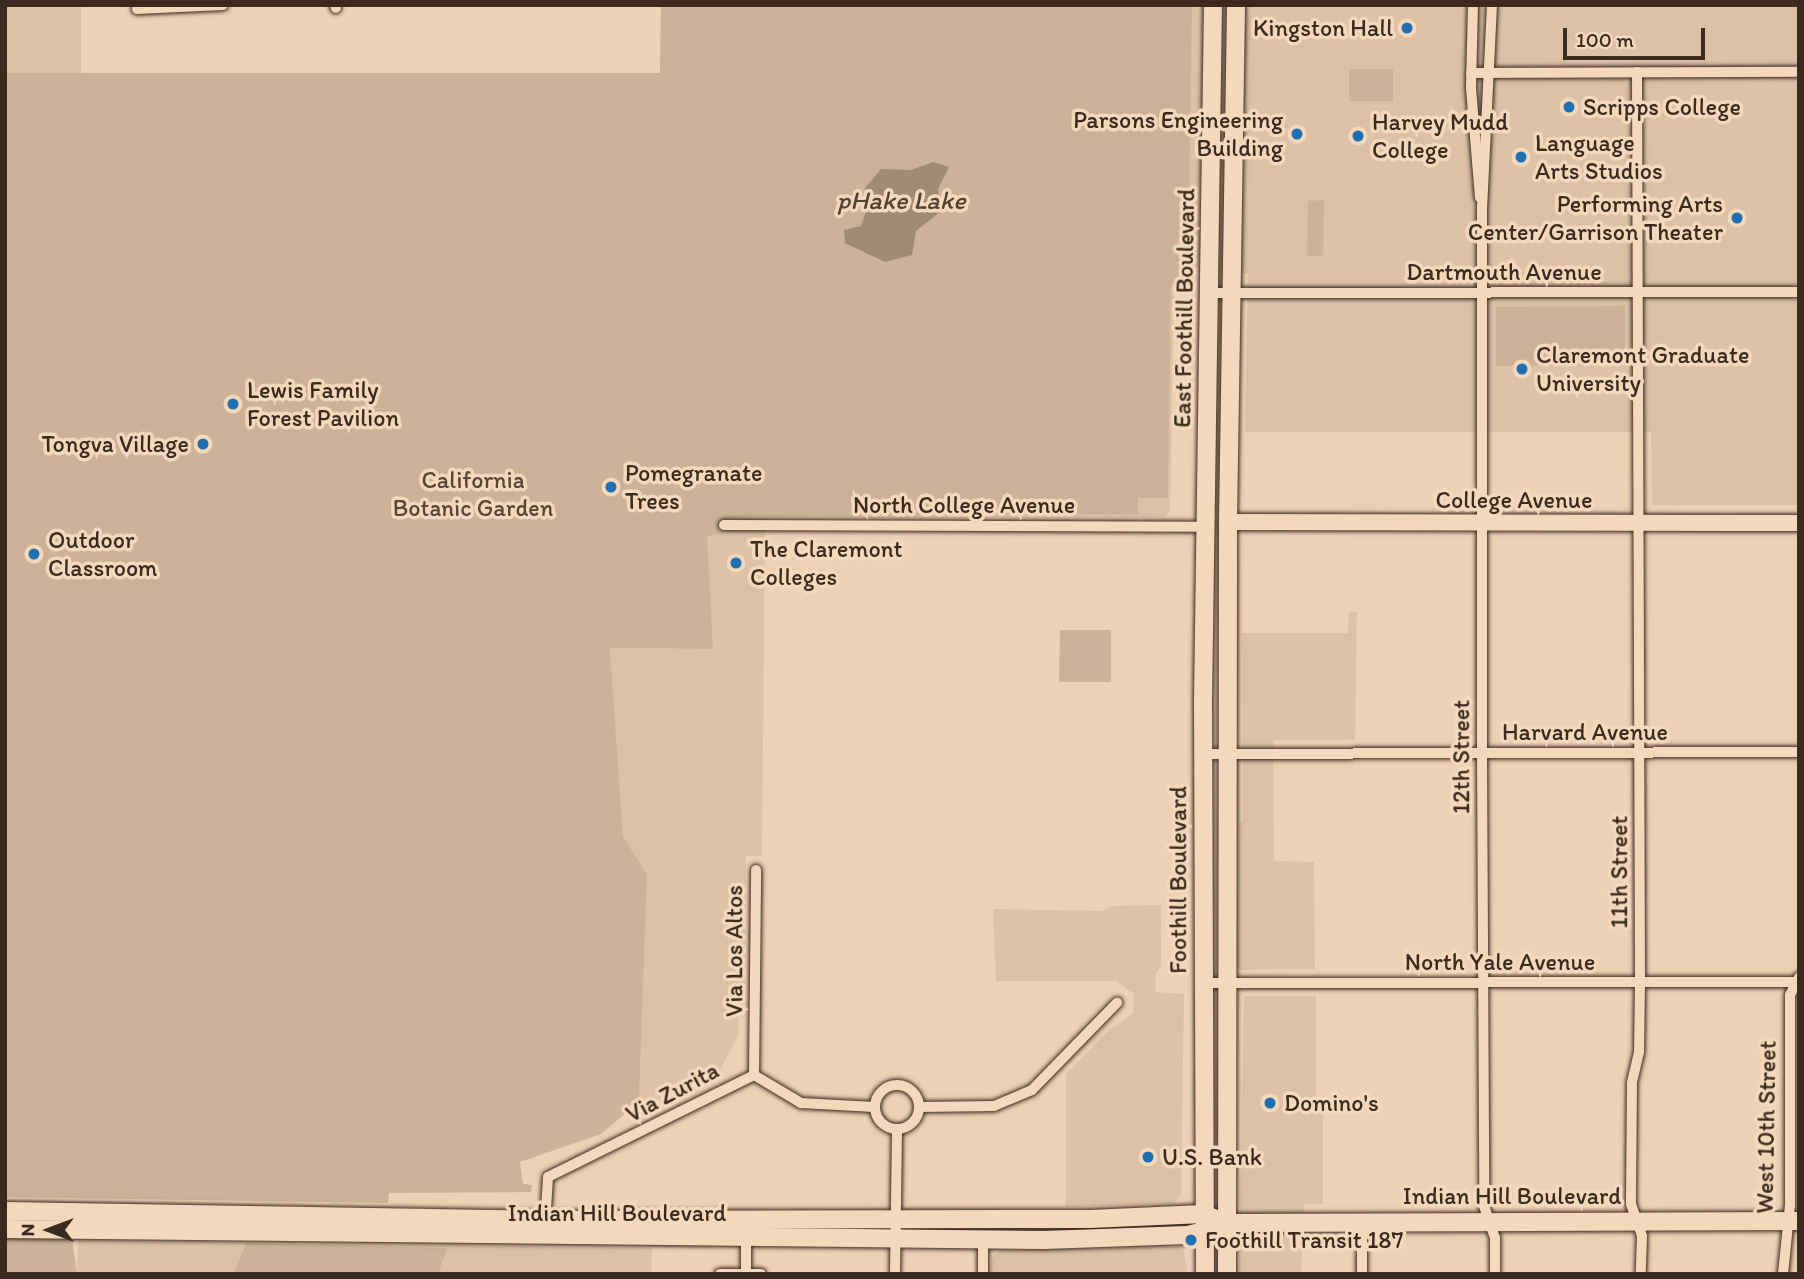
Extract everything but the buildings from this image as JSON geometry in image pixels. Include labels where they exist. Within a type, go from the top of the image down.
[{"type":"main road","name":"East Foothill Boulevard","points":[[1205,527],[1213,5]]},
{"type":"main road","name":"East Foothill Boulevard","points":[[1228,522],[1236,5]]},
{"type":"main road","points":[[1206,449],[1213,471],[1215,509],[1228,522]]},
{"type":"main road","name":"Foothill Boulevard","points":[[1227,1274],[1228,522]]},
{"type":"main road","points":[[1205,527],[1215,530],[1217,577],[1228,593]]},
{"type":"main road","name":"Foothill Boulevard","points":[[1205,527],[1202,984],[1205,1274]]},
{"type":"main road","name":"Indian Hill Boulevard","points":[[5,1211],[544,1228]]},
{"type":"main road","name":"Indian Hill Boulevard","points":[[5,1229],[746,1228],[895,1219],[1203,1214],[1226,1223],[1793,1221]]},
{"type":"main road","name":"Indian Hill Boulevard","points":[[746,1228],[895,1238],[983,1238],[1203,1234],[1226,1223]]},
{"type":"street","points":[[137,9],[223,5]]},
{"type":"street","points":[[1473,5],[1475,172],[1482,207]]},
{"type":"street","points":[[1482,207],[1491,72],[1492,5]]},
{"type":"street","points":[[1637,72],[1637,292]]},
{"type":"street","points":[[1472,73],[1799,72]]},
{"type":"street","name":"12th Street","points":[[1482,207],[1484,1206],[1496,1238],[1495,1274]]},
{"type":"street","name":"11th Street","points":[[1637,292],[1640,983],[1639,1052],[1632,1083],[1631,1204],[1642,1236],[1642,1274]]},
{"type":"street","name":"Dartmouth Avenue","points":[[1209,293],[1799,292]]},
{"type":"street","name":"College Avenue","points":[[1228,522],[1799,523]]},
{"type":"street","name":"North College Avenue","points":[[724,525],[1205,527]]},
{"type":"street","name":"Harvard Avenue","points":[[1203,754],[1799,752]]},
{"type":"street","name":"Via Los Altos","points":[[754,1075],[756,870]]},
{"type":"street","name":"North Yale Avenue","points":[[1202,984],[1798,980]]},
{"type":"street","name":"West 10th Street","points":[[1783,1274],[1793,1221],[1790,995],[1798,980]]},
{"type":"street","points":[[919,1107],[994,1106],[1032,1090],[1117,1003]]},
{"type":"street","name":"Via Zurita","points":[[544,1228],[548,1178],[754,1075],[801,1103],[874,1107]]},
{"type":"street","points":[[897,1084],[913,1091],[919,1107],[913,1123],[897,1129],[881,1123],[874,1107],[881,1091],[897,1084]]},
{"type":"street","points":[[895,1274],[897,1129]]},
{"type":"street","points":[[1362,1221],[1362,1274]]},
{"type":"street","points":[[746,1228],[746,1273]]},
{"type":"street","points":[[983,1238],[983,1274]]},
{"type":"street","points":[[720,1274],[761,1274]]},
{"type":"shaded area","name":"The Claremont Colleges","points":[[5,5],[81,5],[81,73],[660,73],[661,5],[1799,5],[1799,505],[1652,505],[1651,432],[1245,432],[1248,274],[1193,266],[1174,293],[1170,510],[1165,517],[765,518],[762,856],[746,856],[745,986],[740,986],[738,1036],[719,1072],[682,1097],[639,1102],[647,874],[623,837],[610,648],[713,649],[706,536],[5,388]]},
{"type":"shaded area","points":[[1349,612],[1357,612],[1355,740],[1273,740],[1274,861],[1314,862],[1315,969],[1241,970],[1236,965],[1239,823],[1243,820],[1242,633],[1348,633]]},
{"type":"shaded area","points":[[1161,905],[1161,967],[1156,972],[1155,992],[1184,994],[1181,1195],[1174,1203],[1066,1207],[1066,1074],[1109,1030],[1133,1013],[1134,994],[1116,981],[996,981],[993,909],[1103,911],[1112,906]]},
{"type":"shaded area","points":[[1244,996],[1316,996],[1316,1102],[1323,1103],[1323,1204],[1304,1204],[1301,1274],[1239,1274]]},
{"type":"shaded area","points":[[78,1241],[652,1248],[651,1274],[77,1274]]},
{"type":"shaded area","points":[[1183,1247],[1188,1274],[991,1274],[991,1259],[1001,1250]]},
{"type":"green space","name":"California Botanic Garden","points":[[661,5],[1192,5],[1188,271],[1171,287],[1168,498],[1138,498],[1138,514],[748,516],[725,519],[724,532],[707,536],[713,649],[610,648],[623,837],[647,874],[639,1102],[601,1134],[520,1162],[523,1184],[532,1185],[531,1192],[389,1193],[388,1203],[5,1197],[5,73],[660,73]]},
{"type":"green space","points":[[1349,69],[1393,69],[1393,101],[1349,101]]},
{"type":"green space","points":[[1324,200],[1323,256],[1307,256],[1308,201]]},
{"type":"green space","points":[[1625,306],[1625,365],[1496,366],[1496,307]]},
{"type":"green space","points":[[1060,630],[1111,630],[1111,682],[1059,682]]},
{"type":"green space","points":[[1799,992],[1799,1207],[1797,1207]]},
{"type":"green space","points":[[5,1238],[72,1238],[77,1274],[5,1274]]},
{"type":"green space","points":[[246,1243],[447,1248],[438,1274],[234,1274]]},
{"type":"water","name":"pHake Lake","points":[[933,162],[949,167],[938,189],[941,211],[916,231],[912,255],[885,262],[845,243],[844,230],[861,226],[869,202],[865,188],[881,169],[911,170]]},
{"type":"place","name":"Kingston Hall","points":[[1407,28]]},
{"type":"place","name":"Scripps College","points":[[1569,107]]},
{"type":"place","name":"Parsons Engineering Building","points":[[1297,134]]},
{"type":"place","name":"Harvey Mudd College","points":[[1358,136]]},
{"type":"place","name":"Language Arts Studios","points":[[1521,157]]},
{"type":"place","name":"Performing Arts Center/Garrison Theater","points":[[1737,218]]},
{"type":"place","name":"Claremont Graduate University","points":[[1522,369]]},
{"type":"place","name":"Lewis Family Forest Pavilion","points":[[233,404]]},
{"type":"place","name":"Tongva Village","points":[[203,444]]},
{"type":"place","name":"Pomegranate Trees","points":[[611,487]]},
{"type":"place","name":"Outdoor Classroom","points":[[34,554]]},
{"type":"place","name":"The Claremont Colleges","points":[[736,563]]},
{"type":"place","name":"Domino's","points":[[1270,1103]]},
{"type":"place","name":"U.S. Bank","points":[[1148,1157]]},
{"type":"place","name":"Foothill Transit 187","points":[[1191,1240]]}]
